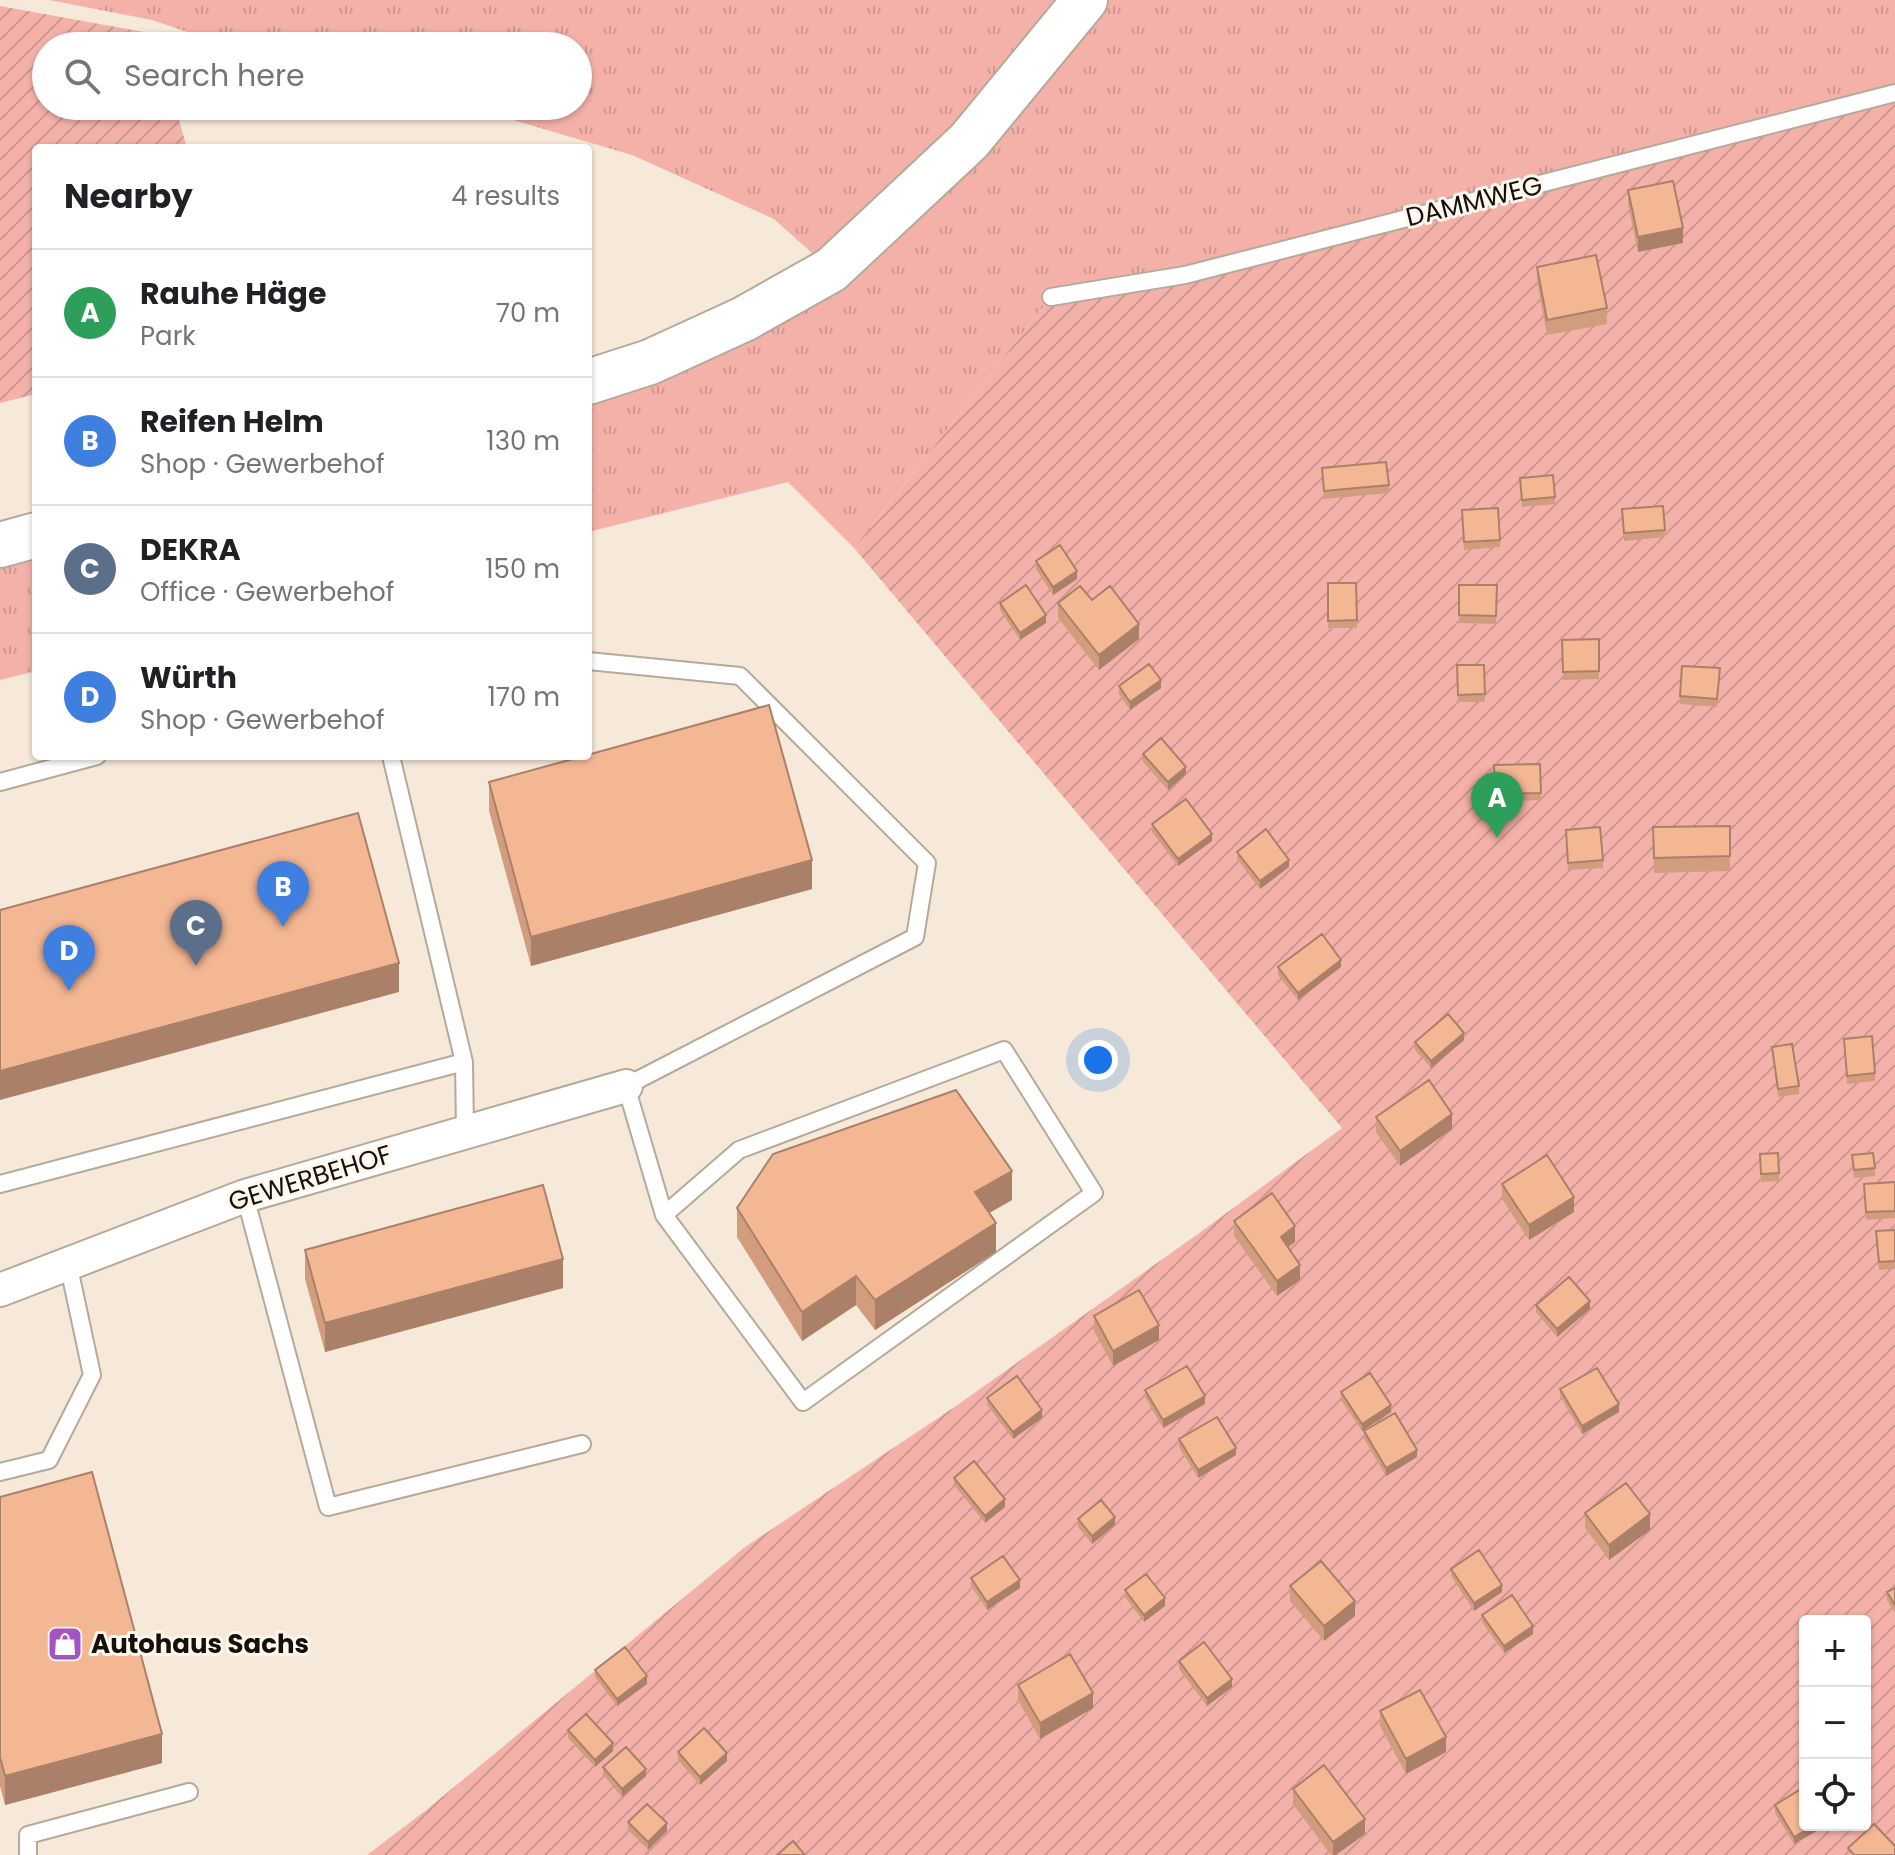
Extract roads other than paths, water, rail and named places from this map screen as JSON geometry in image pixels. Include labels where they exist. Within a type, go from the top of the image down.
[{"type":"main road","points":[[592,381],[650,362],[744,319],[831,270],[969,141],[1085,0]]},
{"type":"main road","points":[[0,545],[32,536]]},
{"type":"street","name":"GEWERBEHOF","points":[[0,1290],[245,1196],[626,1086]]},
{"type":"lane","name":"DAMMWEG","points":[[1051,297],[1185,275],[1895,93]]},
{"type":"lane","points":[[592,661],[740,676],[927,863],[915,937],[626,1086],[664,1215],[803,1402],[1094,1193],[1004,1050],[739,1150],[664,1215]]},
{"type":"lane","points":[[0,782],[82,760]]},
{"type":"lane","points":[[392,760],[464,1062],[465,1132]]},
{"type":"lane","points":[[0,1184],[464,1062]]},
{"type":"lane","points":[[245,1196],[328,1507],[582,1444]]},
{"type":"lane","points":[[0,1472],[49,1460],[92,1375],[68,1263]]},
{"type":"lane","points":[[28,1855],[28,1835],[189,1792]]},
{"type":"place","name":"Rauhe Häge","points":[[1497,838]]},
{"type":"place","name":"Reifen Helm","points":[[283,927]]},
{"type":"place","name":"DEKRA","points":[[196,966]]},
{"type":"place","name":"Würth","points":[[69,991]]},
{"type":"place","name":"Autohaus Sachs","points":[[65,1644]]}]
